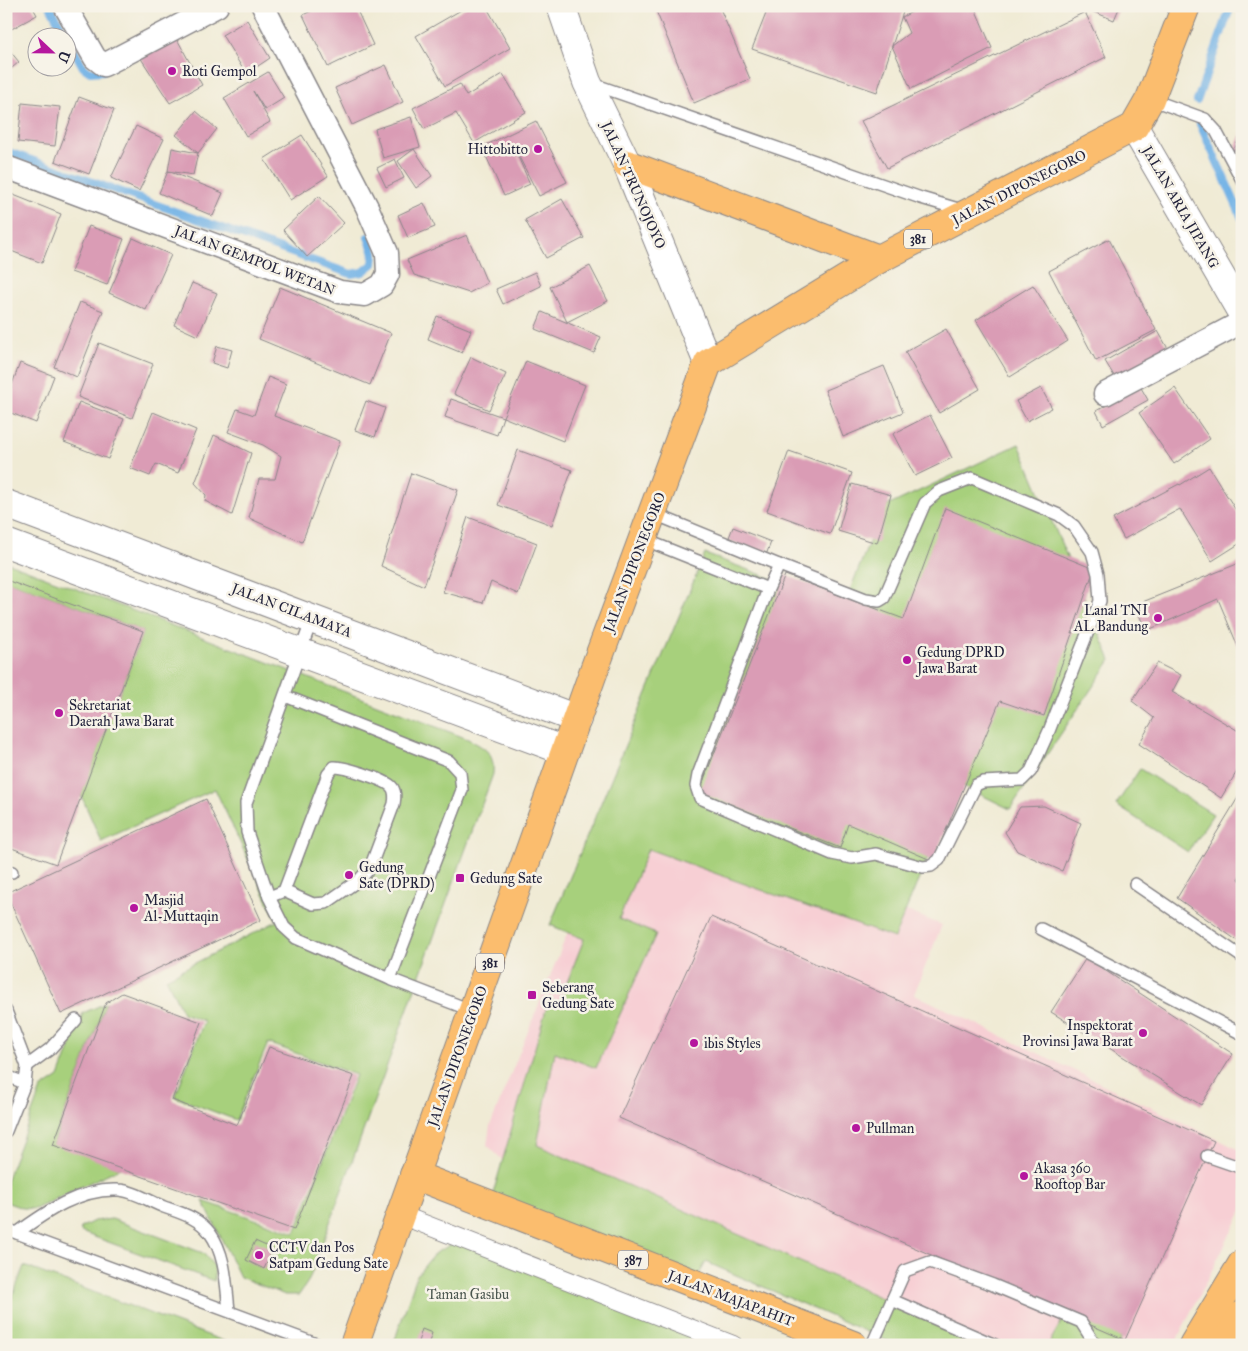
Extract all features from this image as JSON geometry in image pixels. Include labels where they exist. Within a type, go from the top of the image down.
[{"type":"main road","points":[[1134,127],[1150,99],[1186,6]]},
{"type":"main road","name":"JALAN DIPONEGORO","points":[[354,1345],[565,751],[708,363],[879,259],[1134,127]]},
{"type":"main road","points":[[627,164],[879,259]]},
{"type":"main road","name":"JALAN MAJAPAHIT","points":[[414,1175],[853,1345]]},
{"type":"main road","points":[[1193,1345],[1242,1264]]},
{"type":"main road","points":[[1224,1345],[1242,1315]]},
{"type":"street","points":[[65,6],[95,58],[104,65],[217,6]]},
{"type":"street","name":"JALAN GEMPOL WETAN","points":[[6,166],[340,292],[365,295],[382,285],[388,274],[387,253],[367,207],[263,6]]},
{"type":"street","name":"JALAN TRUNOJOYO","points":[[561,6],[586,82],[627,164],[708,363]]},
{"type":"street","name":"JALAN ARIA JIPANG","points":[[1134,127],[1241,310]]},
{"type":"street","points":[[1105,394],[1241,310]]},
{"type":"street","name":"JALAN CILAMAYA","points":[[6,504],[577,718]]},
{"type":"street","points":[[6,543],[565,751]]},
{"type":"street","points":[[401,1215],[733,1345]]},
{"type":"lane","points":[[586,82],[921,198],[970,212]]},
{"type":"lane","points":[[1150,99],[1206,119],[1216,131],[1242,180]]},
{"type":"lane","points":[[652,513],[866,599],[879,601],[884,598],[925,503],[939,491],[972,478],[1059,515],[1074,526],[1092,552],[1098,574],[1100,600],[1049,731],[1030,771],[1022,780],[983,782],[976,785],[939,860],[930,866],[923,867],[876,854],[852,858],[832,854],[700,798],[696,786],[698,775],[768,589],[779,565]]},
{"type":"lane","points":[[643,539],[768,589]]},
{"type":"lane","points":[[313,618],[246,803],[246,832],[270,897],[284,926],[296,938],[390,979],[473,1011]]},
{"type":"lane","points":[[285,696],[448,761],[460,773],[462,790],[390,979]]},
{"type":"lane","points":[[270,897],[284,891],[328,774],[334,767],[343,766],[390,786],[395,794],[394,804],[370,868],[360,880],[326,903],[313,904],[284,891]]},
{"type":"lane","points":[[1135,884],[1242,957]]},
{"type":"lane","points":[[1042,929],[1242,1034]]},
{"type":"lane","points":[[6,1011],[27,1066],[25,1083],[6,1131]]},
{"type":"lane","points":[[27,1066],[50,1050],[76,1020]]},
{"type":"lane","points":[[6,1076],[25,1083]]},
{"type":"lane","points":[[1207,1156],[1242,1168]]},
{"type":"lane","points":[[18,1233],[43,1214],[67,1201],[99,1191],[119,1190],[193,1218],[210,1233],[222,1258],[229,1310]]},
{"type":"lane","points":[[6,1229],[229,1310],[319,1345]]},
{"type":"lane","points":[[872,1345],[905,1271],[930,1262],[993,1285],[1081,1322],[1093,1341],[1092,1345]]},
{"type":"lane","points":[[892,1300],[995,1345]]},
{"type":"shaded area","points":[[622,797],[942,925],[914,994],[1242,1151],[1242,1211],[1174,1345],[933,1345],[528,1185],[487,1145],[490,1126]]},
{"type":"green space","points":[[1019,444],[1111,660],[1010,809],[959,784],[894,938],[648,849],[619,919],[656,934],[596,1068],[555,1052],[537,1145],[987,1345],[897,1345],[706,1262],[695,1282],[492,1197],[549,999],[559,1003],[584,939],[550,925],[705,554],[844,605],[883,508]]},
{"type":"green space","points":[[6,562],[468,739],[484,748],[492,761],[493,774],[309,1280],[299,1295],[285,1295],[240,1277],[203,1201],[295,1233],[356,1075],[268,1043],[236,1120],[175,1097],[204,1021],[183,1013],[166,978],[277,921],[215,789],[101,841],[81,795],[143,631],[6,580]]},
{"type":"green space","points":[[1140,769],[1213,814],[1188,852],[1116,805]]},
{"type":"green space","points":[[106,1003],[53,1144],[120,1168],[35,1209],[22,1208],[6,1202],[6,1181],[41,1089],[59,1077],[83,1013]]},
{"type":"green space","points":[[112,1219],[203,1253],[215,1267],[214,1281],[81,1232],[80,1228],[94,1221]]},
{"type":"green space","name":"Taman Gasibu","points":[[456,1242],[734,1345],[393,1345],[417,1275],[435,1253]]},
{"type":"green space","points":[[24,1266],[234,1345],[6,1345],[6,1314]]},
{"type":"green space","points":[[1087,1277],[1139,1297],[1118,1345],[1048,1345]]},
{"type":"building","points":[[16,6],[32,6],[37,15],[6,32],[6,12]]},
{"type":"building","points":[[321,6],[355,6],[373,45],[328,67],[303,15]]},
{"type":"building","points":[[468,6],[486,6],[510,48],[445,86],[416,36]]},
{"type":"building","points":[[654,6],[719,6],[750,79],[694,103]]},
{"type":"building","points":[[769,6],[905,6],[877,92],[752,49]]},
{"type":"building","points":[[924,6],[974,6],[992,48],[911,89],[892,46],[909,33],[902,17]]},
{"type":"building","points":[[1079,6],[1120,6],[1114,20]]},
{"type":"building","points":[[1085,12],[1106,57],[887,168],[861,121]]},
{"type":"building","points":[[247,20],[270,58],[246,74],[222,35]]},
{"type":"building","name":"Roti Gempol","points":[[177,39],[202,85],[170,103],[140,57]]},
{"type":"building","points":[[6,46],[19,62],[6,73]]},
{"type":"building","points":[[386,65],[403,102],[352,125],[335,88]]},
{"type":"building","points":[[268,72],[284,98],[265,110],[253,91],[270,122],[246,136],[224,98]]},
{"type":"building","points":[[503,74],[526,112],[474,143],[456,113],[424,129],[413,108],[460,84],[466,96]]},
{"type":"building","points":[[79,97],[114,110],[89,174],[55,161]]},
{"type":"building","points":[[22,103],[60,107],[55,146],[18,142]]},
{"type":"building","points":[[196,111],[217,129],[198,153],[176,135]]},
{"type":"building","points":[[411,117],[420,147],[383,158],[375,129]]},
{"type":"building","points":[[536,121],[567,182],[539,196],[512,143],[530,184],[504,196],[482,147]]},
{"type":"building","points":[[136,126],[164,139],[139,191],[111,178]]},
{"type":"building","points":[[1242,132],[1242,153],[1234,150]]},
{"type":"building","points":[[302,135],[328,176],[290,200],[264,159]]},
{"type":"building","points":[[172,148],[198,153],[193,175],[168,171]]},
{"type":"building","points":[[414,149],[432,176],[416,188],[398,161]]},
{"type":"building","points":[[395,159],[404,178],[386,187],[377,168]]},
{"type":"building","points":[[168,171],[223,193],[213,216],[159,193]]},
{"type":"building","points":[[11,194],[61,214],[42,263],[6,249],[6,207]]},
{"type":"building","points":[[319,196],[344,223],[307,257],[283,230]]},
{"type":"building","points":[[562,199],[584,238],[546,258],[525,220]]},
{"type":"building","points":[[424,203],[435,227],[408,238],[398,215]]},
{"type":"building","points":[[89,226],[124,239],[107,285],[71,272]]},
{"type":"building","points":[[467,235],[487,283],[469,293],[414,275],[407,260]]},
{"type":"building","points":[[133,238],[171,255],[146,310],[109,293]]},
{"type":"building","points":[[1109,239],[1156,330],[1096,361],[1049,271]]},
{"type":"building","points":[[590,266],[608,301],[567,322],[550,287]]},
{"type":"building","points":[[535,272],[541,286],[503,304],[496,289]]},
{"type":"building","points":[[192,283],[217,293],[198,336],[174,325]]},
{"type":"building","points":[[1033,285],[1068,341],[1010,377],[976,320]]},
{"type":"building","points":[[280,287],[391,333],[370,385],[259,339]]},
{"type":"building","points":[[80,302],[103,311],[77,377],[54,367]]},
{"type":"building","points":[[542,312],[601,337],[594,353],[535,329]]},
{"type":"building","points":[[437,316],[471,330],[462,353],[428,339]]},
{"type":"building","points":[[946,329],[980,389],[939,413],[905,352]]},
{"type":"building","points":[[1158,331],[1171,354],[1119,384],[1105,361]]},
{"type":"building","points":[[99,343],[153,364],[132,418],[78,397]]},
{"type":"building","points":[[217,346],[232,350],[227,368],[212,363]]},
{"type":"building","points":[[471,357],[506,374],[489,410],[454,394]]},
{"type":"building","points":[[526,361],[585,385],[563,441],[503,417]]},
{"type":"building","points":[[20,363],[54,376],[36,423],[6,411],[6,400]]},
{"type":"building","points":[[884,366],[903,412],[843,437],[825,390]]},
{"type":"building","points":[[268,377],[286,384],[274,416],[340,441],[302,542],[249,518],[259,479],[275,479],[281,456],[263,445],[228,432],[237,409],[254,415]]},
{"type":"building","points":[[1140,386],[1148,400],[1103,425],[1096,411]]},
{"type":"building","points":[[1041,388],[1052,408],[1027,421],[1016,401]]},
{"type":"building","points":[[1175,388],[1210,439],[1174,464],[1139,413]]},
{"type":"building","points":[[451,399],[503,417],[497,435],[445,417]]},
{"type":"building","points":[[366,401],[385,408],[375,437],[355,430]]},
{"type":"building","points":[[79,402],[124,419],[108,459],[64,442]]},
{"type":"building","points":[[153,412],[196,430],[178,473],[156,464],[150,476],[130,468]]},
{"type":"building","points":[[930,415],[952,458],[915,476],[893,434]]},
{"type":"building","points":[[214,435],[251,453],[232,515],[205,501],[206,495],[195,483]]},
{"type":"building","points":[[518,450],[572,470],[552,525],[498,505]]},
{"type":"building","points":[[789,451],[852,473],[830,534],[767,511]]},
{"type":"building","points":[[1209,467],[1242,520],[1242,542],[1212,561],[1180,509],[1124,539],[1113,519],[1180,485]]},
{"type":"building","points":[[411,473],[458,490],[424,586],[381,566]]},
{"type":"building","points":[[852,484],[891,495],[877,543],[838,531]]},
{"type":"building","name":"Gedung DPRD Jawa Barat","points":[[945,508],[1094,569],[1044,716],[1000,701],[933,861],[848,824],[840,848],[699,792],[785,575],[904,619]]},
{"type":"building","points":[[468,517],[537,543],[518,594],[491,582],[483,603],[443,592]]},
{"type":"building","points":[[733,527],[771,542],[766,555],[728,540]]},
{"type":"building","name":"Lanal TNI AL Bandung","points":[[1242,562],[1242,656],[1218,599],[1146,631],[1135,605]]},
{"type":"building","name":"Sekretariat Daerah Jawa Barat","points":[[6,580],[143,631],[56,864],[6,846]]},
{"type":"building","points":[[1157,663],[1181,675],[1172,692],[1242,733],[1242,763],[1221,798],[1139,744],[1154,718],[1132,701]]},
{"type":"building","points":[[1242,791],[1242,872],[1238,879],[1242,881],[1242,944],[1177,898]]},
{"type":"building","name":"Masjid Al-Muttaqin","points":[[206,799],[261,920],[61,1014],[6,893]]},
{"type":"building","points":[[1044,806],[1081,823],[1062,871],[1017,851],[1005,832],[1020,807]]},
{"type":"building","points":[[711,917],[1214,1141],[1125,1340],[619,1118]]},
{"type":"building","name":"Inspektorat Provinsi Jawa Barat","points":[[1086,958],[1233,1054],[1201,1105],[1051,1012]]},
{"type":"building","points":[[122,993],[201,1022],[172,1100],[237,1125],[269,1047],[354,1076],[294,1230],[53,1145],[106,1003]]},
{"type":"building","name":"CCTV dan Pos Satpam Gedung Sate","points":[[255,1241],[273,1249],[264,1269],[246,1260]]},
{"type":"building","points":[[422,1329],[432,1333],[428,1345],[417,1345]]},
{"type":"waterway","points":[[50,6],[62,28]]},
{"type":"waterway","points":[[1197,101],[1231,6]]},
{"type":"waterway","points":[[78,58],[83,67],[90,72],[102,71]]},
{"type":"waterway","points":[[1200,124],[1242,218]]},
{"type":"waterway","points":[[6,151],[351,274],[363,272],[373,264],[374,253],[368,237]]},
{"type":"place","name":"Roti Gempol","points":[[172,71]]},
{"type":"place","name":"Hittobitto","points":[[538,149]]},
{"type":"place","name":"Lanal TNI AL Bandung","points":[[1158,618]]},
{"type":"place","name":"Gedung DPRD Jawa Barat","points":[[907,660]]},
{"type":"place","name":"Sekretariat Daerah Jawa Barat","points":[[59,713]]},
{"type":"place","name":"Gedung Sate (DPRD)","points":[[349,875]]},
{"type":"place","name":"Gedung Sate","points":[[460,878]]},
{"type":"place","name":"Masjid Al-Muttaqin","points":[[134,908]]},
{"type":"place","name":"Seberang Gedung Sate","points":[[532,995]]},
{"type":"place","name":"Inspektorat Provinsi Jawa Barat","points":[[1143,1033]]},
{"type":"place","name":"ibis Styles","points":[[694,1043]]},
{"type":"place","name":"Pullman","points":[[856,1128]]},
{"type":"place","name":"Akasa 360 Rooftop Bar","points":[[1024,1176]]},
{"type":"place","name":"CCTV dan Pos Satpam Gedung Sate","points":[[259,1255]]}]
